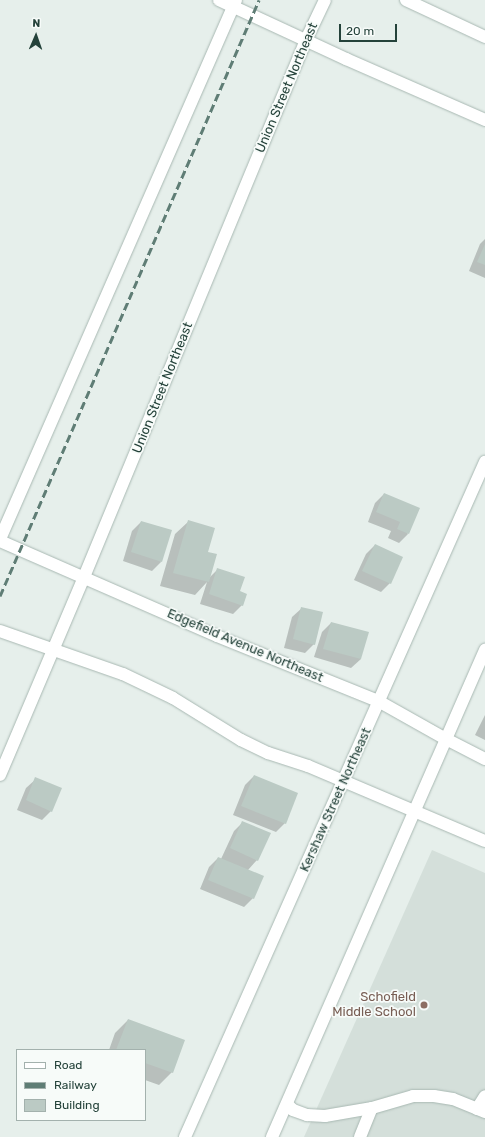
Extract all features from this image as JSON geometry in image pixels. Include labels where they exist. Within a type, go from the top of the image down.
[{"type":"street","points":[[219,0],[234,3],[346,59],[485,120]]},
{"type":"street","name":"Union Street Northeast","points":[[0,775],[84,577],[306,40],[325,0]]},
{"type":"street","points":[[406,0],[485,37]]},
{"type":"street","points":[[0,540],[234,3]]},
{"type":"street","name":"Kershaw Street Northeast","points":[[185,1137],[380,702],[485,462]]},
{"type":"street","name":"Edgefield Avenue Northeast","points":[[0,540],[217,636],[380,702],[485,759]]},
{"type":"street","points":[[0,631],[123,674],[173,698],[241,740],[268,753],[308,766],[485,841]]},
{"type":"street","points":[[274,1136],[414,810],[485,650]]},
{"type":"street","points":[[287,1104],[293,1110],[313,1115],[325,1116],[372,1108],[413,1096],[427,1096],[453,1099],[481,1110],[485,1096]]},
{"type":"street","points":[[360,1137],[372,1108]]},
{"type":"shaded area","name":"Schofield Middle School","points":[[432,850],[485,873],[485,1137],[304,1137]]},
{"type":"building","points":[[485,244],[485,265],[477,262]]},
{"type":"building","points":[[384,493],[420,508],[409,534],[397,529],[400,522],[376,512]]},
{"type":"building","points":[[188,520],[215,528],[208,552],[217,554],[209,582],[173,573]]},
{"type":"building","points":[[141,521],[172,530],[162,562],[131,552]]},
{"type":"building","points":[[375,544],[403,557],[391,584],[362,571]]},
{"type":"building","points":[[217,568],[245,577],[240,591],[247,594],[243,606],[209,594]]},
{"type":"building","points":[[301,607],[323,612],[315,645],[293,639]]},
{"type":"building","points":[[331,622],[369,632],[361,659],[323,649]]},
{"type":"building","points":[[254,775],[298,793],[286,824],[241,806]]},
{"type":"building","points":[[35,777],[62,788],[52,812],[26,800]]},
{"type":"building","points":[[242,821],[271,833],[258,861],[230,848]]},
{"type":"building","points":[[218,857],[264,876],[254,899],[208,880]]},
{"type":"building","points":[[128,1019],[185,1040],[173,1073],[146,1063],[146,1049],[116,1049]]},
{"type":"railway","points":[[0,596],[259,0]]},
{"type":"place","name":"Schofield Middle School","points":[[424,1005]]}]
